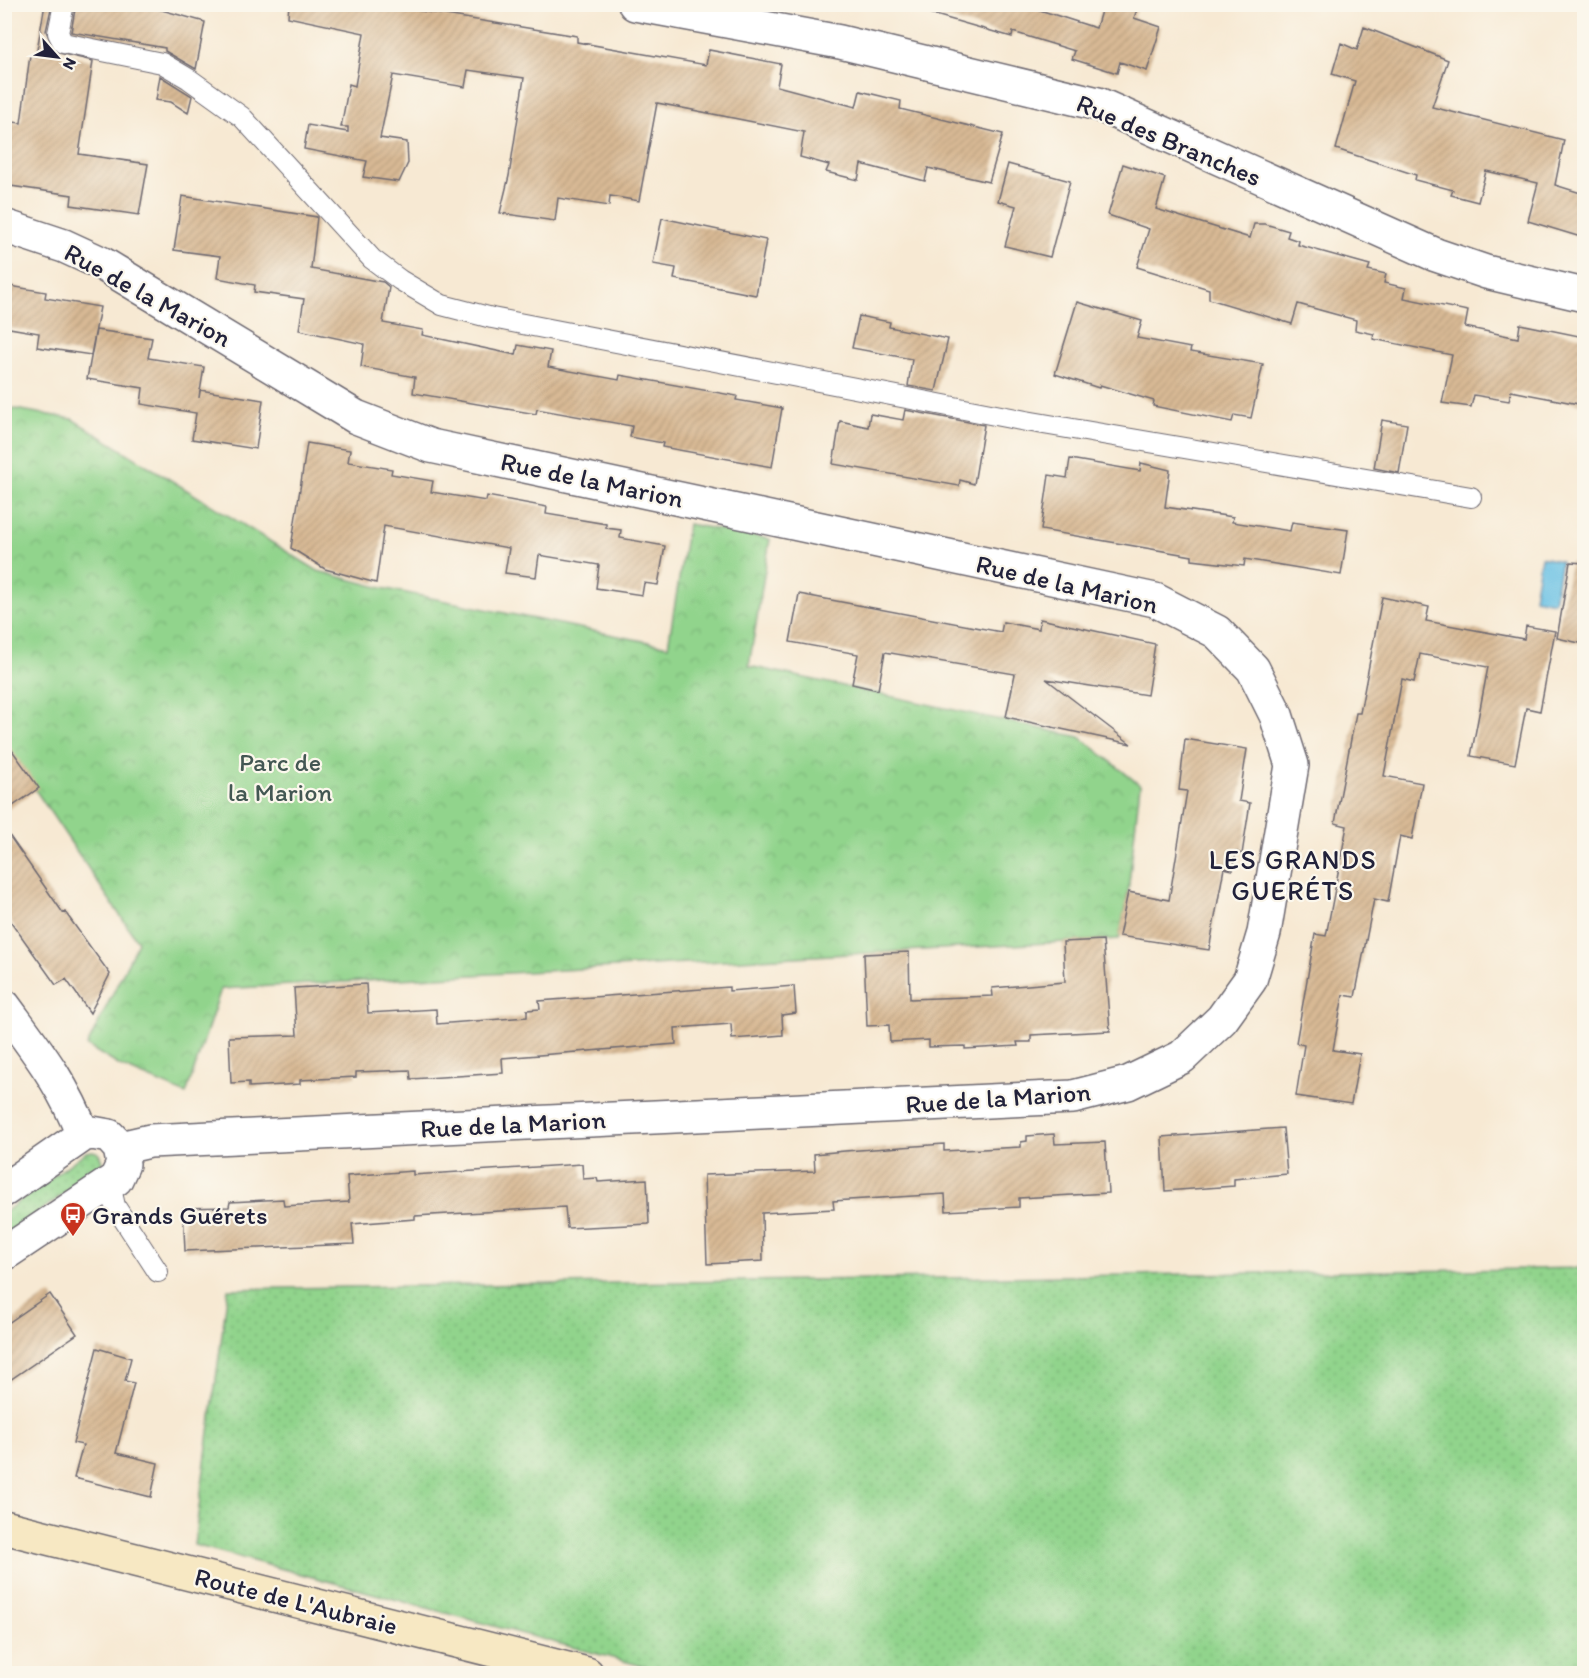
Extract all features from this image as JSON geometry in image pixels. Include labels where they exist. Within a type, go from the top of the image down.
[{"type":"street","name":"Rue des Branches","points":[[635,4],[840,42],[1098,104],[1436,255],[1486,272],[1584,295]]},
{"type":"street","name":"Rue de la Marion","points":[[4,226],[64,246],[101,263],[356,417],[431,446],[1155,600],[1217,632],[1252,669],[1276,715],[1292,765],[1264,933],[1250,980],[1221,1019],[1182,1057],[1128,1083],[1073,1097],[150,1141],[120,1148]]},
{"type":"street","points":[[4,1006],[54,1074],[69,1099],[83,1135]]},
{"type":"street","points":[[4,1190],[83,1135],[101,1133],[109,1136],[120,1148],[123,1164],[116,1179],[4,1254]]},
{"type":"street","name":"Route de L'Aubraie","points":[[4,1527],[587,1674]]},
{"type":"lane","points":[[64,4],[58,33],[63,43],[162,63],[189,79],[242,117],[372,259],[400,280],[442,305],[492,318],[1026,421],[1471,497]]},
{"type":"lane","points":[[110,1184],[114,1206],[158,1272]]},
{"type":"green space","name":"Parc de la Marion","points":[[4,407],[72,419],[318,571],[382,588],[668,646],[688,524],[770,539],[749,666],[1080,737],[1140,785],[1128,892],[1119,939],[221,989],[186,1094],[120,1066],[87,1046],[138,942],[5,745]]},
{"type":"green space","points":[[86,1152],[99,1153],[102,1162],[99,1169],[5,1236],[5,1212]]},
{"type":"green space","points":[[1584,1268],[1584,1673],[668,1673],[194,1545],[228,1289]]},
{"type":"water","points":[[1541,557],[1561,561],[1554,602],[1534,598]]},
{"type":"building","points":[[45,4],[52,4],[46,31],[55,52],[93,61],[79,154],[148,164],[139,215],[71,205],[72,195],[4,185],[4,121],[21,123],[30,55],[36,56]]},
{"type":"building","points":[[76,4],[140,4],[205,22],[196,69],[165,51],[165,48],[71,32]]},
{"type":"building","points":[[289,4],[403,4],[402,8],[577,36],[577,42],[706,65],[709,50],[781,64],[777,86],[856,107],[860,91],[901,101],[900,109],[1003,134],[989,182],[928,168],[925,181],[861,164],[858,180],[826,172],[829,165],[800,157],[804,132],[657,103],[639,201],[610,196],[609,206],[558,198],[555,221],[500,213],[509,176],[524,78],[468,70],[465,87],[393,75],[380,138],[407,142],[408,163],[399,182],[363,177],[367,161],[304,149],[308,125],[348,132],[348,127],[341,127],[349,84],[355,86],[364,33],[288,17]]},
{"type":"building","points":[[926,4],[1021,4],[1096,28],[1103,4],[1139,4],[1134,18],[1161,27],[1147,71],[1120,62],[1117,73],[1072,59],[1075,51],[1013,32],[1012,37],[925,12]]},
{"type":"building","points":[[1364,27],[1448,60],[1432,107],[1564,140],[1555,185],[1584,194],[1584,238],[1528,221],[1538,183],[1486,171],[1478,202],[1451,195],[1453,190],[1415,180],[1416,175],[1336,149],[1355,81],[1332,74],[1341,43],[1357,50]]},
{"type":"building","points":[[160,76],[192,96],[188,113],[171,102],[156,100]]},
{"type":"building","points":[[1008,164],[1070,181],[1050,257],[1005,246],[1016,206],[998,201]]},
{"type":"building","points":[[1123,164],[1165,178],[1156,209],[1250,238],[1254,224],[1265,224],[1289,231],[1287,237],[1299,241],[1298,245],[1370,265],[1368,270],[1386,274],[1384,283],[1406,288],[1404,298],[1468,311],[1465,327],[1518,338],[1520,324],[1584,337],[1584,405],[1511,391],[1509,401],[1474,395],[1471,407],[1442,403],[1452,355],[1373,339],[1374,334],[1355,330],[1356,320],[1298,304],[1292,324],[1209,299],[1209,289],[1137,267],[1149,229],[1108,215]]},
{"type":"building","points":[[182,196],[317,217],[311,269],[383,282],[389,287],[383,323],[423,330],[422,335],[516,355],[518,345],[551,351],[548,367],[619,380],[620,375],[737,396],[736,400],[782,408],[772,467],[662,447],[663,443],[630,437],[632,426],[537,409],[536,414],[413,393],[415,377],[361,367],[364,344],[299,330],[304,299],[254,292],[255,285],[217,278],[220,256],[174,250]]},
{"type":"building","points":[[662,218],[766,240],[756,295],[674,279],[676,268],[653,264]]},
{"type":"building","points":[[4,285],[46,292],[45,298],[100,307],[91,355],[37,347],[39,333],[4,327]]},
{"type":"building","points":[[1077,302],[1142,321],[1137,338],[1191,348],[1190,352],[1263,364],[1251,418],[1234,415],[1232,422],[1153,406],[1154,401],[1100,385],[1099,388],[1055,374]]},
{"type":"building","points":[[859,316],[890,322],[889,327],[948,339],[936,391],[908,386],[912,359],[852,348]]},
{"type":"building","points":[[96,330],[152,338],[148,358],[204,367],[200,390],[263,400],[256,449],[192,439],[196,413],[141,404],[143,388],[87,379]]},
{"type":"building","points":[[905,410],[984,425],[974,484],[960,480],[959,486],[833,464],[840,421],[868,427],[870,414],[903,420]]},
{"type":"building","points":[[1382,420],[1407,424],[1399,473],[1374,468]]},
{"type":"building","points":[[307,443],[350,450],[348,462],[392,469],[391,474],[433,481],[431,492],[486,501],[487,496],[547,507],[546,514],[606,524],[606,528],[621,530],[620,538],[665,546],[658,585],[644,583],[642,595],[596,588],[599,565],[539,555],[536,577],[505,573],[509,548],[384,526],[376,583],[325,569],[291,548]]},
{"type":"building","points":[[1070,459],[1140,471],[1141,463],[1170,470],[1165,507],[1233,517],[1232,522],[1290,531],[1292,522],[1348,530],[1341,575],[1245,559],[1244,566],[1192,560],[1192,556],[1041,530],[1049,475],[1067,478]]},
{"type":"building","points":[[1570,562],[1584,563],[1584,644],[1557,638]]},
{"type":"building","points":[[799,594],[1001,632],[1003,622],[1039,629],[1040,619],[1155,644],[1147,695],[1046,679],[1131,744],[1006,717],[1015,674],[885,652],[878,690],[852,684],[858,654],[790,642]]},
{"type":"building","points":[[1382,597],[1429,607],[1426,621],[1524,639],[1526,626],[1555,631],[1540,711],[1526,708],[1515,764],[1471,756],[1488,667],[1420,654],[1414,682],[1402,679],[1384,776],[1422,783],[1412,839],[1400,836],[1388,902],[1374,899],[1355,997],[1343,995],[1333,1050],[1360,1054],[1351,1104],[1296,1096],[1304,1045],[1296,1043],[1315,934],[1326,936],[1347,826],[1335,823],[1356,713],[1360,713]]},
{"type":"building","points":[[4,739],[39,788],[4,812]]},
{"type":"building","points":[[1185,739],[1247,749],[1239,801],[1250,803],[1242,854],[1236,852],[1233,870],[1224,868],[1209,950],[1119,936],[1128,892],[1169,900],[1187,791],[1179,790]]},
{"type":"building","points":[[4,828],[63,913],[65,912],[110,974],[90,1013],[66,979],[56,985],[4,912]]},
{"type":"building","points":[[1103,940],[1110,1031],[1031,1035],[1031,1042],[1017,1042],[1018,1046],[965,1049],[965,1046],[929,1047],[929,1040],[890,1042],[889,1025],[867,1026],[864,954],[909,952],[910,999],[993,996],[992,988],[1065,982],[1063,942]]},
{"type":"building","points":[[366,984],[368,1013],[436,1009],[437,1024],[527,1017],[527,1010],[540,1009],[539,1001],[729,987],[729,991],[794,986],[796,1013],[782,1015],[783,1035],[732,1039],[731,1024],[675,1028],[676,1044],[502,1058],[503,1073],[411,1079],[410,1070],[356,1072],[356,1077],[300,1080],[300,1084],[249,1087],[249,1082],[231,1083],[229,1037],[297,1035],[294,988]]},
{"type":"building","points":[[1283,1128],[1287,1174],[1234,1179],[1234,1186],[1165,1191],[1162,1137]]},
{"type":"building","points":[[1054,1134],[1055,1144],[1105,1142],[1108,1193],[1019,1198],[1019,1207],[946,1211],[945,1194],[833,1201],[834,1209],[762,1213],[763,1261],[707,1264],[704,1175],[815,1171],[814,1154],[845,1151],[944,1144],[944,1151],[1021,1147],[1021,1142],[1027,1141],[1027,1136]]},
{"type":"building","points":[[582,1164],[583,1179],[597,1178],[598,1182],[647,1179],[649,1224],[567,1228],[565,1207],[415,1216],[415,1219],[352,1224],[354,1244],[185,1251],[183,1208],[229,1207],[230,1202],[283,1199],[284,1206],[349,1202],[347,1176],[413,1171],[413,1175]]},
{"type":"building","points":[[50,1294],[77,1334],[4,1384],[4,1326]]},
{"type":"building","points":[[97,1348],[131,1358],[125,1381],[134,1383],[116,1453],[158,1463],[151,1497],[74,1478],[83,1445],[73,1443]]},
{"type":"place","name":"Grands Guérets","points":[[73,1238]]},
{"type":"district","name":"LES GRANDS GUERÉTS","points":[[1293,876]]}]
